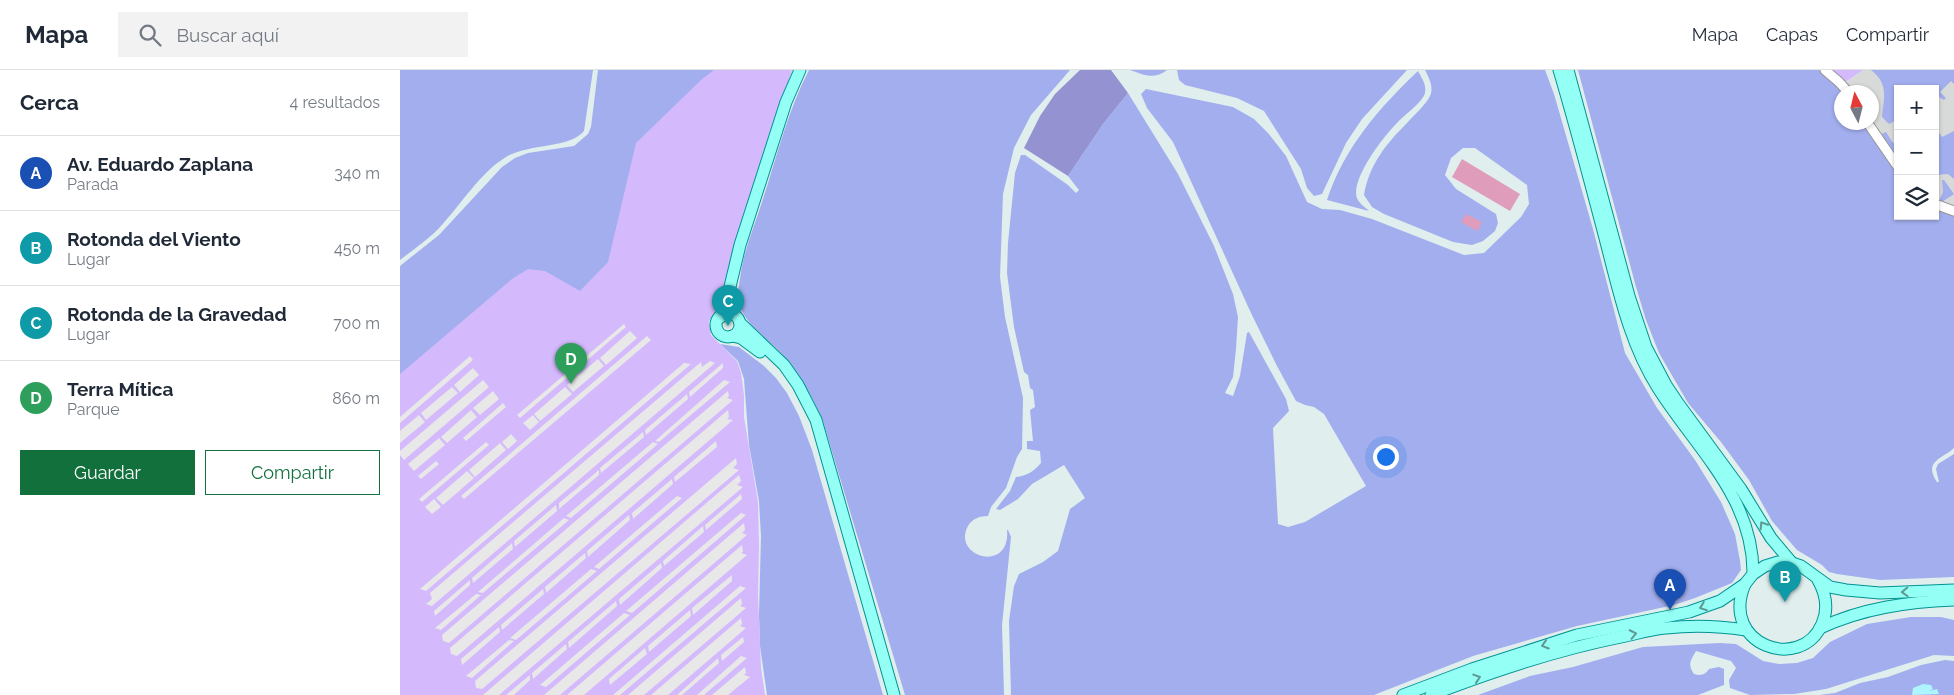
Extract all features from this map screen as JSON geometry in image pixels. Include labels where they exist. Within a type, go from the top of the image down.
[{"type":"main road","points":[[1559,70],[1621,297],[1640,354],[1657,387],[1732,493],[1747,528],[1753,558],[1753,574]]},
{"type":"main road","points":[[1568,70],[1628,296],[1646,347],[1678,403],[1741,489],[1771,538],[1792,563]]},
{"type":"main road","points":[[799,71],[786,102],[740,244],[721,317],[717,322],[718,329],[724,336],[741,338],[749,342],[781,373],[809,423],[887,695]]},
{"type":"main road","points":[[730,287],[732,306],[738,320],[739,330],[732,336]]},
{"type":"main road","points":[[721,317],[727,314],[738,320],[784,365],[798,385],[816,420],[894,695]]},
{"type":"main road","points":[[1817,578],[1823,590],[1826,603],[1825,616],[1820,628],[1810,639],[1798,646],[1784,649],[1769,647],[1756,640],[1746,630],[1741,619],[1739,607],[1740,595],[1745,584],[1753,574],[1765,566],[1778,562],[1802,566],[1830,587],[1846,590],[1880,593],[1954,590]]},
{"type":"main road","points":[[1403,695],[1472,668],[1577,635],[1689,612],[1720,601],[1745,584]]},
{"type":"main road","points":[[1820,628],[1840,619],[1880,608],[1917,602],[1954,600]]},
{"type":"main road","points":[[1431,695],[1464,682],[1553,653],[1601,641],[1665,628],[1726,627],[1746,630]]},
{"type":"street","points":[[1825,70],[1842,85]]},
{"type":"street","points":[[1873,130],[1894,161]]},
{"type":"street","points":[[1939,205],[1954,211]]},
{"type":"shaded area","points":[[400,70],[593,70],[584,131],[569,141],[526,150],[506,157],[488,171],[436,231],[400,260]]},
{"type":"shaded area","points":[[598,70],[743,70],[617,281],[400,400],[400,266],[439,235],[502,167],[515,158],[528,153],[574,146],[588,134],[591,127]]},
{"type":"shaded area","points":[[714,70],[792,70],[746,211],[720,303],[709,321],[711,335],[737,361],[741,373],[744,417],[758,502],[758,596],[761,668],[765,695],[400,695],[400,374],[512,279],[528,269],[545,271],[580,291],[608,262],[636,143],[701,80]]},
{"type":"shaded area","points":[[809,70],[1070,70],[1031,115],[1014,148],[1003,194],[1000,277],[1005,317],[1023,398],[1022,449],[1017,457],[1006,488],[991,507],[988,516],[979,517],[972,521],[968,526],[965,537],[967,546],[974,552],[983,556],[992,556],[1000,552],[1006,544],[1007,530],[1011,537],[1002,625],[1004,695],[905,695],[822,418],[798,374],[779,351],[753,327],[741,309],[738,298],[746,248],[789,117]]},
{"type":"shaded area","points":[[1080,70],[1111,70],[1128,93],[1103,124],[1068,176],[1024,148],[1040,116],[1055,94]]},
{"type":"shaded area","points":[[1130,70],[1167,70],[1153,76]]},
{"type":"shaded area","points":[[1177,70],[1407,70],[1362,119],[1346,143],[1322,194],[1314,196],[1307,188],[1301,169],[1264,111],[1237,98],[1185,85],[1179,80]]},
{"type":"shaded area","points":[[1425,70],[1545,70],[1554,94],[1593,229],[1625,353],[1657,408],[1695,460],[1721,502],[1735,534],[1741,570],[1732,583],[1695,598],[1674,605],[1577,626],[1473,656],[1374,695],[1011,695],[1009,621],[1014,586],[1019,574],[1043,562],[1058,551],[1070,509],[1085,498],[1064,465],[1032,484],[1018,499],[1000,510],[996,509],[1010,491],[1016,477],[1030,473],[1041,463],[1040,451],[1027,449],[1027,441],[1033,441],[1030,410],[1035,407],[1033,390],[1030,388],[1028,375],[1024,372],[1014,327],[1007,273],[1015,173],[1021,155],[1025,155],[1068,185],[1076,193],[1079,190],[1068,176],[1103,124],[1128,93],[1178,174],[1214,246],[1233,294],[1238,317],[1236,349],[1233,377],[1225,393],[1233,396],[1240,376],[1247,333],[1249,332],[1286,399],[1289,411],[1273,428],[1278,524],[1288,527],[1305,522],[1366,486],[1324,414],[1314,407],[1296,401],[1251,313],[1173,142],[1147,108],[1141,94],[1146,89],[1233,107],[1254,119],[1286,156],[1307,202],[1322,209],[1340,210],[1372,219],[1464,255],[1484,253],[1521,217],[1529,204],[1527,185],[1475,148],[1463,148],[1451,158],[1445,175],[1456,189],[1496,214],[1498,223],[1495,231],[1483,241],[1472,245],[1453,242],[1384,214],[1372,207],[1364,195],[1370,174],[1380,156],[1392,139],[1430,96],[1431,86]]},
{"type":"shaded area","points":[[1578,70],[1819,70],[1836,85],[1834,85],[1834,130],[1869,130],[1894,167],[1894,220],[1939,220],[1939,211],[1954,216],[1954,448],[1936,461],[1932,469],[1933,475],[1937,482],[1939,482],[1936,469],[1938,464],[1954,454],[1954,577],[1880,580],[1837,574],[1829,572],[1822,565],[1797,550],[1772,521],[1749,480],[1721,442],[1688,403],[1659,353],[1636,287]]},
{"type":"shaded area","points":[[1830,70],[1863,70],[1844,83]]},
{"type":"shaded area","points":[[1863,70],[1893,70],[1897,85],[1894,85],[1894,153],[1879,130],[1879,85],[1848,85],[1846,82]]},
{"type":"shaded area","points":[[1871,70],[1954,70],[1954,84],[1951,81],[1940,92],[1946,98],[1944,100],[1939,97],[1939,85],[1894,85],[1894,121],[1889,124],[1882,117],[1884,93],[1881,81]]},
{"type":"shaded area","points":[[1418,71],[1425,87],[1423,97],[1384,138],[1362,171],[1358,182],[1356,192],[1358,200],[1369,211],[1327,200],[1343,163],[1364,130],[1390,99]]},
{"type":"shaded area","points":[[1954,71],[1954,207],[1939,201],[1939,85],[1934,85]]},
{"type":"shaded area","points":[[1954,131],[1954,179],[1948,174],[1939,175],[1939,133],[1942,137]]},
{"type":"shaded area","points":[[1886,132],[1894,142],[1894,153],[1881,134]]},
{"type":"shaded area","points":[[1462,159],[1520,194],[1510,211],[1452,177]]},
{"type":"shaded area","points":[[1942,180],[1944,180],[1954,194],[1942,202],[1939,201],[1943,192]]},
{"type":"shaded area","points":[[1466,214],[1482,222],[1477,231],[1461,222]]},
{"type":"shaded area","points":[[624,324],[626,327],[520,418],[517,415]]},
{"type":"shaded area","points":[[630,331],[637,338],[606,365],[600,358]]},
{"type":"shaded area","points":[[647,336],[651,340],[464,499],[461,496]]},
{"type":"shaded area","points":[[720,344],[739,347],[764,366],[787,393],[799,416],[812,450],[883,695],[767,695],[760,646],[761,536],[759,501],[749,445],[744,379],[738,361]]},
{"type":"shaded area","points":[[470,356],[473,360],[400,423],[400,417]]},
{"type":"shaded area","points":[[598,359],[604,366],[573,392],[567,385]]},
{"type":"shaded area","points":[[710,361],[715,363],[432,606],[426,604],[432,599],[430,593],[701,362],[702,367]]},
{"type":"shaded area","points":[[684,363],[691,364],[426,591],[420,589]]},
{"type":"shaded area","points":[[723,363],[723,368],[690,397],[689,392]]},
{"type":"shaded area","points":[[473,368],[479,375],[460,392],[454,385]]},
{"type":"shaded area","points":[[483,380],[489,387],[404,460],[400,455],[400,451]]},
{"type":"shaded area","points":[[724,380],[730,382],[659,442],[655,441]]},
{"type":"shaded area","points":[[452,387],[458,393],[426,420],[421,413]]},
{"type":"shaded area","points":[[565,387],[572,394],[540,421],[534,414]]},
{"type":"shaded area","points":[[493,391],[499,399],[480,415],[473,408]]},
{"type":"shaded area","points":[[728,391],[729,396],[727,398],[733,400],[449,643],[443,641],[442,635]]},
{"type":"shaded area","points":[[687,394],[688,399],[646,435],[645,430]]},
{"type":"shaded area","points":[[503,403],[506,407],[466,441],[463,438]]},
{"type":"shaded area","points":[[471,410],[477,417],[447,443],[441,437]]},
{"type":"shaded area","points":[[728,410],[729,417],[727,419],[733,420],[457,656],[451,654],[450,648]]},
{"type":"shaded area","points":[[419,415],[425,422],[400,443],[400,431]]},
{"type":"shaded area","points":[[533,415],[539,422],[530,430],[523,423]]},
{"type":"shaded area","points":[[643,432],[644,437],[601,473],[600,468]]},
{"type":"shaded area","points":[[511,434],[517,441],[508,449],[502,442]]},
{"type":"shaded area","points":[[439,438],[445,445],[414,471],[408,464]]},
{"type":"shaded area","points":[[716,441],[717,447],[675,482],[674,477]]},
{"type":"shaded area","points":[[486,442],[489,445],[422,502],[419,499]]},
{"type":"shaded area","points":[[653,442],[658,444],[571,518],[566,516]]},
{"type":"shaded area","points":[[500,443],[506,450],[475,477],[469,470]]},
{"type":"shaded area","points":[[736,458],[737,464],[733,468],[739,470],[482,689],[476,688],[475,681]]},
{"type":"shaded area","points":[[436,461],[439,464],[421,479],[418,476]]},
{"type":"shaded area","points":[[599,470],[599,475],[559,509],[559,503]]},
{"type":"shaded area","points":[[467,471],[474,478],[443,505],[436,498]]},
{"type":"shaded area","points":[[739,475],[741,481],[737,485],[743,487],[499,695],[483,695]]},
{"type":"shaded area","points":[[672,479],[673,484],[633,519],[632,513]]},
{"type":"shaded area","points":[[741,494],[742,499],[706,530],[705,525]]},
{"type":"shaded area","points":[[677,496],[682,498],[599,569],[594,567]]},
{"type":"shaded area","points":[[434,499],[441,507],[432,514],[425,507]]},
{"type":"shaded area","points":[[556,505],[557,511],[515,547],[514,541]]},
{"type":"shaded area","points":[[741,513],[746,515],[632,613],[626,611]]},
{"type":"shaded area","points":[[629,515],[630,520],[588,557],[587,551]]},
{"type":"shaded area","points":[[564,518],[569,520],[483,593],[478,592]]},
{"type":"shaded area","points":[[744,523],[745,530],[742,533],[747,535],[560,695],[544,695]]},
{"type":"shaded area","points":[[703,526],[704,532],[664,566],[663,561]]},
{"type":"shaded area","points":[[512,543],[513,549],[473,583],[472,578]]},
{"type":"shaded area","points":[[742,545],[743,552],[741,553],[747,555],[584,695],[567,695]]},
{"type":"shaded area","points":[[585,553],[586,558],[546,593],[545,587]]},
{"type":"shaded area","points":[[661,563],[662,568],[620,605],[619,599]]},
{"type":"shaded area","points":[[591,569],[597,571],[516,640],[510,638]]},
{"type":"shaded area","points":[[732,575],[732,581],[693,615],[692,608]]},
{"type":"shaded area","points":[[470,580],[470,585],[435,616],[434,611]]},
{"type":"shaded area","points":[[740,586],[746,588],[620,695],[613,695]]},
{"type":"shaded area","points":[[543,589],[544,594],[502,630],[501,625]]},
{"type":"shaded area","points":[[476,594],[481,595],[441,630],[435,628]]},
{"type":"shaded area","points":[[741,598],[742,604],[740,606],[746,608],[644,695],[628,695]]},
{"type":"shaded area","points":[[616,601],[617,606],[569,648],[568,642]]},
{"type":"shaded area","points":[[690,610],[691,616],[649,652],[648,646]]},
{"type":"shaded area","points":[[624,613],[630,615],[546,687],[540,685]]},
{"type":"shaded area","points":[[1911,617],[1941,617],[1954,620],[1954,656],[1934,655],[1826,689],[1794,694],[1750,695],[1730,688],[1729,680],[1736,668],[1731,661],[1696,651],[1690,665],[1694,674],[1703,674],[1709,669],[1719,667],[1724,669],[1724,685],[1698,695],[1478,695],[1530,676],[1573,667],[1643,647],[1720,643],[1736,644],[1763,661],[1779,664],[1797,663],[1813,658],[1830,642],[1867,624]]},
{"type":"shaded area","points":[[741,618],[742,624],[740,626],[746,628],[668,695],[651,695]]},
{"type":"shaded area","points":[[499,627],[500,632],[462,665],[461,659]]},
{"type":"shaded area","points":[[743,637],[744,642],[722,661],[721,655]]},
{"type":"shaded area","points":[[509,640],[514,641],[472,678],[466,676]]},
{"type":"shaded area","points":[[566,644],[567,649],[533,679],[532,673]]},
{"type":"shaded area","points":[[645,648],[647,654],[610,685],[609,679]]},
{"type":"shaded area","points":[[741,656],[747,658],[704,695],[697,695]]},
{"type":"shaded area","points":[[718,658],[719,663],[682,695],[677,695]]},
{"type":"shaded area","points":[[1945,660],[1954,661],[1954,695],[1819,695],[1835,693],[1860,683],[1888,677],[1921,665]]},
{"type":"shaded area","points":[[745,667],[746,673],[744,675],[750,677],[728,695],[712,695]]},
{"type":"shaded area","points":[[530,675],[530,680],[514,695],[506,695]]},
{"type":"sand","points":[[1923,684],[1931,685],[1933,689],[1929,691],[1937,689],[1939,694],[1912,695],[1913,688]]},
{"type":"place","name":"Rotonda de la Gravedad","points":[[728,326]]},
{"type":"place","name":"Terra Mítica","points":[[571,384]]},
{"type":"place","name":"Rotonda del Viento","points":[[1785,602]]},
{"type":"place","name":"Av. Eduardo Zaplana","points":[[1670,610]]}]
